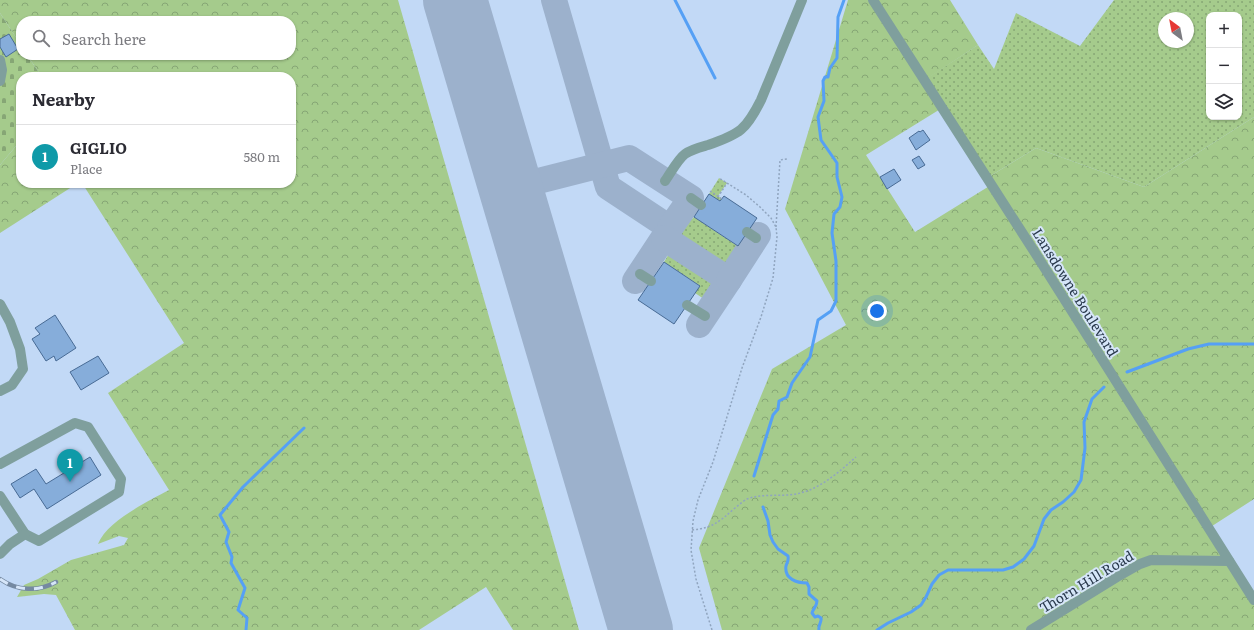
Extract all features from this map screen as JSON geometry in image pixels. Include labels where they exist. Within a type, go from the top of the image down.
[{"type":"street","points":[[665,181],[683,155],[695,149],[728,138],[740,131],[746,125],[761,100],[802,0]]},
{"type":"street","name":"Lansdowne Boulevard","points":[[873,0],[1043,265],[1254,600]]},
{"type":"street","points":[[0,60],[2,70],[0,81]]},
{"type":"street","points":[[690,198],[701,205]]},
{"type":"street","points":[[747,232],[756,238]]},
{"type":"street","points":[[640,274],[651,281]]},
{"type":"street","points":[[0,304],[10,322],[20,349],[23,369],[12,385],[0,392]]},
{"type":"street","points":[[687,305],[705,316]]},
{"type":"street","points":[[0,464],[75,423],[88,426],[121,479],[118,492],[39,542],[25,534],[0,496]]},
{"type":"street","points":[[0,554],[10,544],[25,534]]},
{"type":"street","name":"Thorn Hill Road","points":[[1031,630],[1140,564],[1151,560],[1229,561]]},
{"type":"path","points":[[712,630],[696,579],[691,550],[693,521],[698,500],[713,462],[742,368],[773,278],[777,237],[776,227],[780,160],[787,159]]},
{"type":"path","points":[[719,178],[746,195],[760,207],[771,218],[776,227]]},
{"type":"path","points":[[718,197],[727,183]]},
{"type":"path","points":[[710,192],[722,199]]},
{"type":"path","points":[[692,530],[703,529],[719,522],[746,499],[759,496],[797,494],[813,488],[832,477],[856,457]]},
{"type":"green space","points":[[0,0],[398,0],[579,630],[513,630],[486,587],[419,630],[75,630],[56,595],[44,594],[17,597],[24,585],[38,579],[71,560],[124,545],[128,538],[119,536],[98,544],[110,528],[119,520],[139,506],[169,490],[108,393],[184,343],[85,188],[296,188],[296,72],[39,72],[30,60],[296,60],[296,16],[16,16],[16,37],[0,13]]},
{"type":"green space","points":[[848,0],[950,0],[978,45],[925,80],[942,108],[866,155],[915,232],[991,185],[987,178],[1036,148],[1144,187],[1254,117],[1254,499],[1209,528],[1254,600],[1254,630],[722,630],[699,548],[772,369],[846,325],[785,209]]},
{"type":"green space","points":[[1114,0],[1254,0],[1254,117],[1144,187],[1036,148],[987,178],[924,80],[978,45],[994,69],[1016,13],[1080,46]]},
{"type":"green space","points":[[0,13],[16,37],[16,60],[30,60],[39,72],[16,72],[16,146],[0,165]]},
{"type":"green space","points":[[16,146],[16,188],[70,188],[0,233],[0,165]]},
{"type":"green space","points":[[719,178],[727,183],[718,196],[722,199],[720,201],[709,194]]},
{"type":"green space","points":[[690,217],[692,219],[694,217],[739,247],[738,249],[742,251],[732,267],[727,268],[678,235]]},
{"type":"green space","points":[[670,252],[715,283],[704,299],[695,293],[699,285],[664,262]]},
{"type":"building","points":[[9,34],[16,46],[16,50],[6,57],[0,47],[0,39]]},
{"type":"building","points":[[923,130],[930,140],[916,150],[909,138]]},
{"type":"building","points":[[919,156],[925,165],[918,169],[912,160]]},
{"type":"building","points":[[894,169],[901,180],[887,189],[880,177]]},
{"type":"building","points":[[709,194],[720,201],[724,196],[757,218],[738,246],[694,217]]},
{"type":"building","points":[[664,262],[700,286],[674,324],[638,300]]},
{"type":"building","points":[[55,315],[76,348],[56,361],[54,356],[46,361],[32,339],[40,334],[35,328]]},
{"type":"building","points":[[98,356],[109,373],[81,390],[70,372]]},
{"type":"building","points":[[90,457],[101,475],[47,509],[34,489],[20,498],[11,484],[36,469],[46,484]]},
{"type":"waterway","points":[[675,0],[715,78]]},
{"type":"waterway","points":[[754,476],[773,415],[778,409],[779,401],[787,397],[792,383],[810,357],[818,320],[831,311],[836,301],[836,261],[832,233],[834,214],[840,207],[842,197],[837,177],[837,163],[821,140],[818,117],[824,101],[823,81],[825,77],[828,77],[830,68],[837,58],[838,17],[844,0]]},
{"type":"waterway","points":[[1127,372],[1188,349],[1209,344],[1254,344]]},
{"type":"waterway","points":[[877,630],[921,605],[932,584],[939,575],[948,570],[1003,570],[1013,567],[1024,559],[1034,546],[1044,519],[1051,510],[1074,492],[1081,480],[1085,448],[1084,422],[1092,399],[1104,387]]},
{"type":"waterway","points":[[246,630],[247,618],[238,610],[245,588],[231,563],[232,557],[226,542],[229,532],[220,515],[243,487],[304,428]]},
{"type":"waterway","points":[[763,507],[773,542],[778,549],[788,556],[786,566],[787,574],[795,581],[807,583],[809,587],[809,594],[817,601],[812,613],[815,617],[818,616],[821,618],[819,630]]},
{"type":"taxiway","points":[[554,0],[608,187],[670,228],[635,281]]},
{"type":"taxiway","points":[[511,188],[629,158],[691,198],[670,228]]},
{"type":"taxiway","points":[[729,280],[758,235]]},
{"type":"taxiway","points":[[664,238],[729,280],[699,325]]},
{"type":"runway","points":[[455,0],[641,630]]},
{"type":"railway","points":[[0,579],[13,586],[28,589],[35,589],[56,582]]},
{"type":"place","name":"GIGLIO","points":[[70,482]]}]
